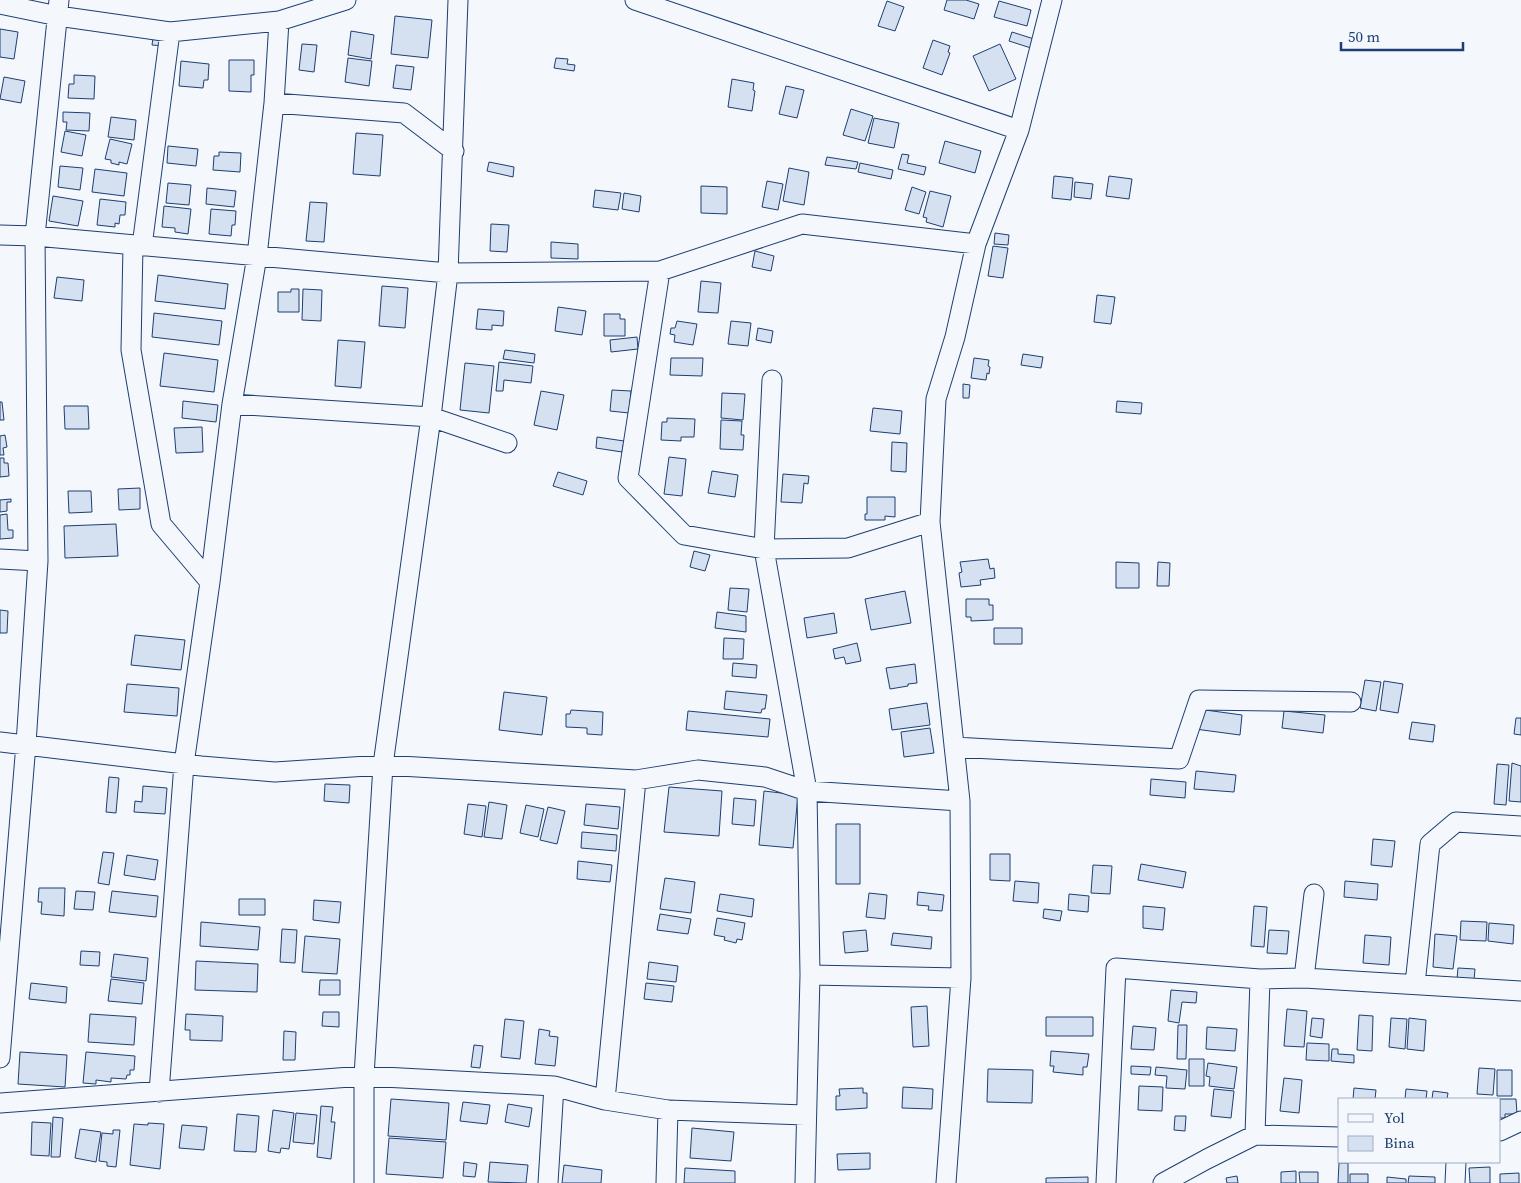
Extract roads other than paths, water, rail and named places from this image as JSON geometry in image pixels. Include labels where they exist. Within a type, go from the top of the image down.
[{"type":"street","points":[[0,4],[58,8],[170,32],[279,22],[346,0]]},
{"type":"street","points":[[364,1183],[364,1076],[383,765],[431,416],[448,273],[454,151],[458,0]]},
{"type":"street","points":[[635,0],[1019,130]]},
{"type":"street","points":[[946,1183],[961,978],[960,801],[930,522],[936,398],[955,337],[976,244],[1019,130],[1052,0]]},
{"type":"street","points":[[0,1058],[26,744],[38,561],[35,236],[58,8]]},
{"type":"street","points":[[159,1092],[184,764],[210,582],[232,404],[257,256],[274,103],[279,22]]},
{"type":"street","points":[[170,32],[137,245],[131,350],[161,524],[210,582]]},
{"type":"street","points":[[274,103],[404,113],[454,151]]},
{"type":"street","points":[[0,235],[35,236],[448,273],[660,271],[802,224],[976,244]]},
{"type":"street","points":[[660,271],[628,478],[684,535],[764,550],[848,548],[930,522]]},
{"type":"street","points":[[772,380],[764,550],[807,792],[810,976],[805,1183]]},
{"type":"street","points":[[232,404],[431,416],[507,443]]},
{"type":"street","points":[[0,559],[38,561]]},
{"type":"street","points":[[954,747],[1179,759],[1199,700],[1351,702]]},
{"type":"street","points":[[0,742],[184,764],[275,772],[383,765],[636,780],[698,770],[765,777],[807,792],[960,801]]},
{"type":"street","points":[[606,1100],[636,780]]},
{"type":"street","points":[[1415,984],[1430,844],[1456,822],[1521,826]]},
{"type":"street","points":[[1304,978],[1314,894]]},
{"type":"street","points":[[1106,1183],[1116,968],[1260,979],[1304,978],[1521,991]]},
{"type":"street","points":[[810,976],[961,978]]},
{"type":"street","points":[[1255,1135],[1260,979]]},
{"type":"street","points":[[0,1103],[364,1076],[554,1086],[606,1100],[668,1110],[806,1116]]},
{"type":"street","points":[[548,1183],[554,1086]]},
{"type":"street","points":[[666,1183],[668,1110]]},
{"type":"street","points":[[1501,1130],[1521,1120]]},
{"type":"street","points":[[1163,1183],[1207,1158],[1255,1135],[1338,1137]]},
{"type":"street","points":[[1455,1183],[1456,1163]]}]
